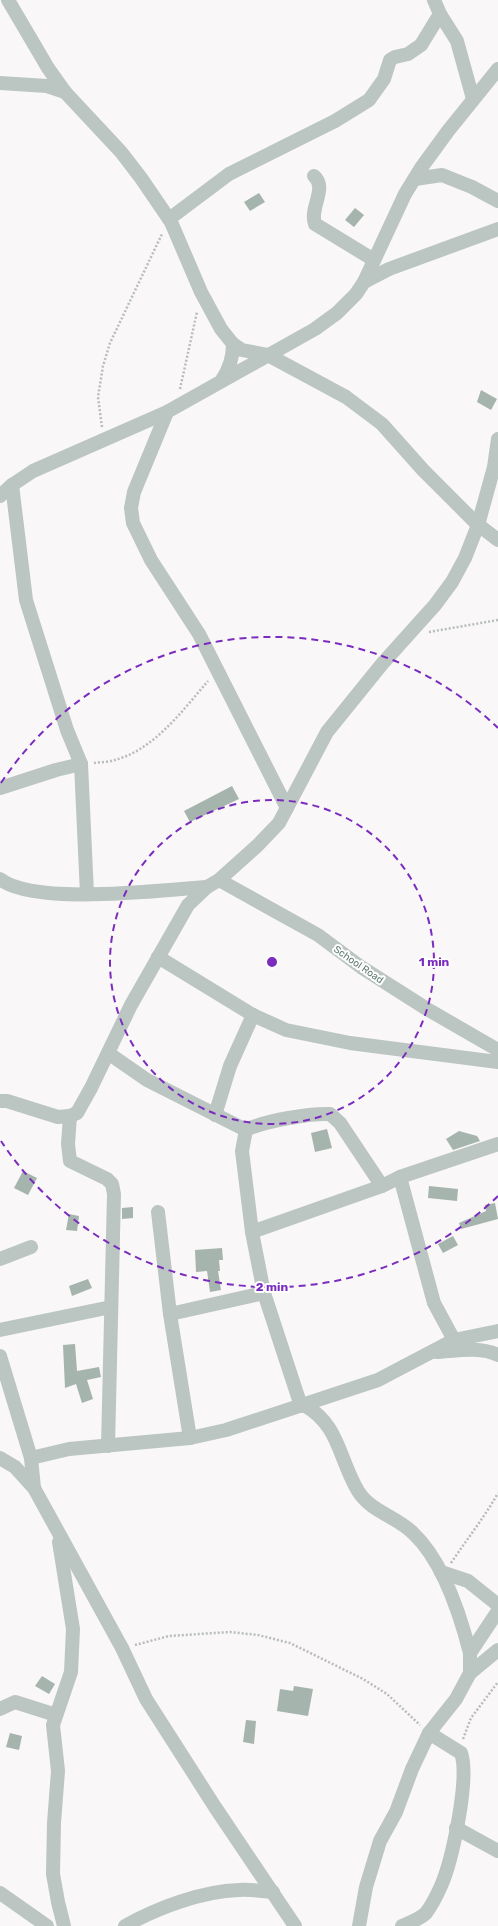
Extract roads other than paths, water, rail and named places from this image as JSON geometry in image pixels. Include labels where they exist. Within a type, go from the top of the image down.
[{"type":"street","points":[[8,0],[48,68],[65,92],[121,152],[141,178],[170,221],[201,292],[221,329],[233,344],[242,350],[268,355],[346,398],[382,424],[422,470],[478,525],[498,540]]},
{"type":"street","points":[[434,0],[440,14],[457,41],[473,99]]},
{"type":"street","points":[[170,221],[229,174],[334,121],[369,100],[384,79],[390,60],[408,54],[421,45],[440,14]]},
{"type":"street","points":[[0,496],[12,485],[33,471],[172,409],[315,329],[336,313],[356,294],[364,282],[405,194],[448,131],[498,69]]},
{"type":"street","points":[[0,83],[47,86],[65,92]]},
{"type":"street","points":[[415,179],[442,175],[472,187],[498,201]]},
{"type":"street","points":[[314,176],[318,180],[320,187],[312,216],[315,224],[374,260]]},
{"type":"street","points":[[364,282],[389,269],[498,229]]},
{"type":"street","points":[[222,380],[229,369],[233,357],[233,344]]},
{"type":"street","points":[[172,409],[134,492],[131,508],[134,523],[151,560],[184,608],[218,669],[236,710],[287,808]]},
{"type":"street","points":[[0,1101],[6,1101],[58,1117],[70,1116],[77,1113],[131,1005],[188,905],[206,887],[219,880],[269,834],[279,822],[328,732],[382,664],[435,605],[452,582],[468,552],[478,525],[494,467],[498,439]]},
{"type":"street","points":[[12,485],[26,600],[67,730],[82,764],[87,894]]},
{"type":"street","points":[[0,788],[56,770],[82,764]]},
{"type":"street","name":"School Road","points":[[219,880],[318,934],[367,971],[427,1009],[498,1050]]},
{"type":"street","points":[[2,885],[34,892],[61,894],[87,894],[206,887]]},
{"type":"street","points":[[158,957],[253,1015],[286,1030],[350,1043],[498,1062]]},
{"type":"street","points":[[215,1115],[230,1066],[253,1015]]},
{"type":"street","points":[[108,1053],[147,1080],[246,1130],[255,1126],[288,1119],[330,1114],[340,1123],[382,1186]]},
{"type":"street","points":[[70,1116],[68,1144],[70,1161],[107,1179],[112,1184],[114,1194],[108,1446]]},
{"type":"street","points":[[246,1130],[242,1151],[252,1232],[264,1293],[303,1405],[315,1411],[326,1421],[358,1490],[366,1501],[375,1509],[413,1532],[428,1550],[443,1573],[463,1626],[470,1653],[470,1673]]},
{"type":"street","points":[[252,1232],[498,1144]]},
{"type":"street","points":[[400,1178],[434,1303],[454,1340]]},
{"type":"street","points":[[158,1212],[170,1314],[190,1438]]},
{"type":"street","points":[[0,1258],[31,1247]]},
{"type":"street","points":[[170,1314],[264,1293]]},
{"type":"street","points":[[0,1330],[111,1307]]},
{"type":"street","points":[[31,1458],[69,1449],[190,1438],[226,1430],[378,1380],[427,1352],[454,1340],[498,1331]]},
{"type":"street","points":[[427,1352],[478,1350],[498,1355]]},
{"type":"street","points":[[0,1356],[31,1458],[34,1488]]},
{"type":"street","points":[[0,1458],[15,1467],[34,1488],[122,1648],[146,1699],[215,1807],[295,1926]]},
{"type":"street","points":[[57,1532],[73,1629],[70,1672],[53,1725],[58,1771],[54,1823],[54,1874],[58,1902],[67,1926]]},
{"type":"street","points":[[443,1573],[468,1581],[498,1605]]},
{"type":"street","points":[[470,1653],[498,1611]]},
{"type":"street","points":[[359,1926],[366,1887],[380,1841],[396,1812],[412,1769],[429,1733],[456,1699],[470,1673],[498,1650]]},
{"type":"street","points":[[0,1710],[15,1702],[56,1715]]},
{"type":"street","points":[[402,1926],[424,1914],[442,1886],[456,1828],[462,1778],[463,1762],[461,1753],[429,1733]]},
{"type":"street","points":[[456,1828],[498,1851]]},
{"type":"street","points":[[125,1926],[146,1914],[214,1893],[240,1890],[273,1892]]},
{"type":"street","points":[[0,1893],[47,1926]]}]
